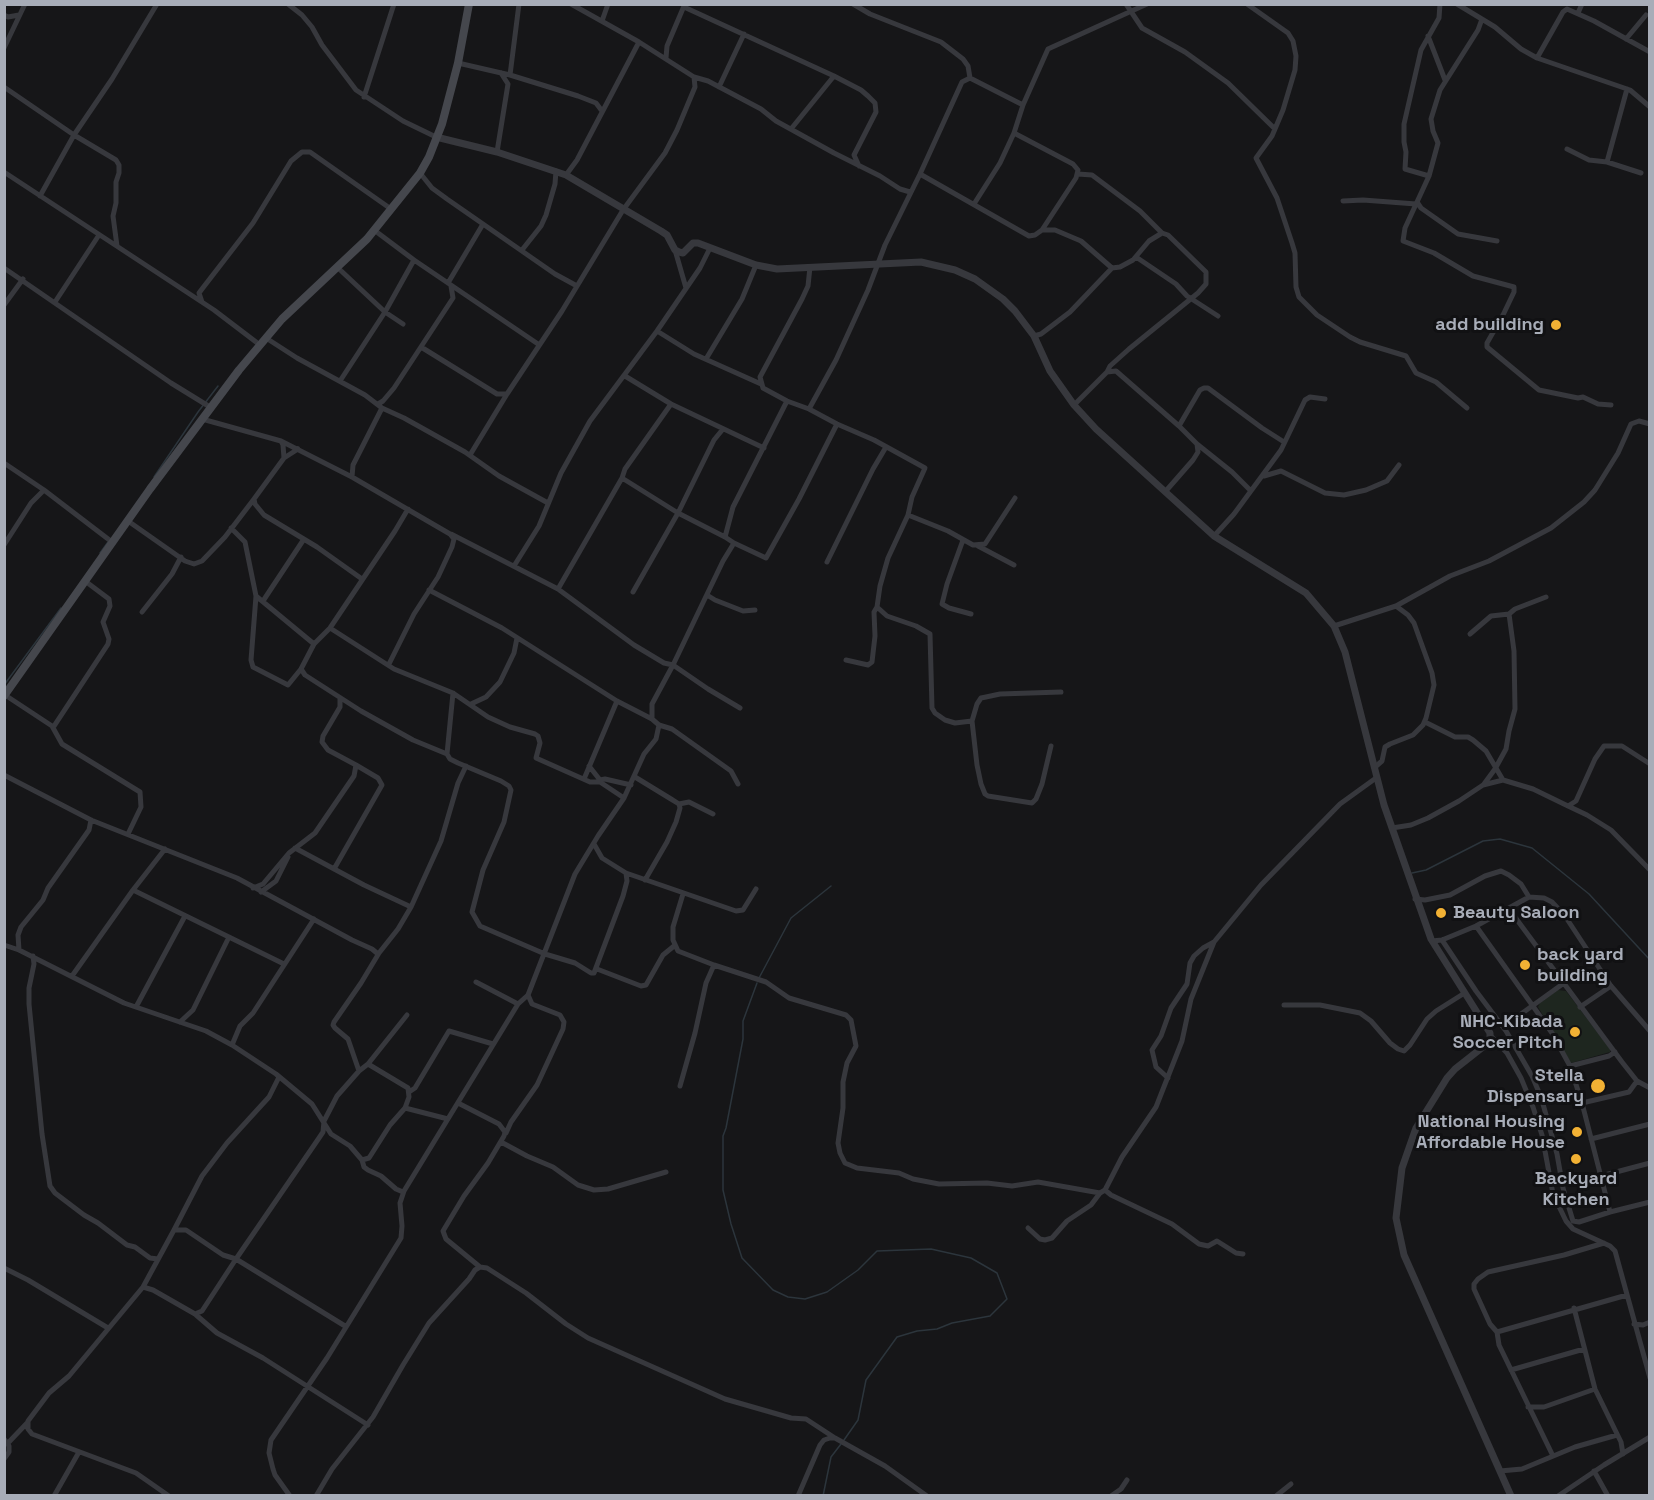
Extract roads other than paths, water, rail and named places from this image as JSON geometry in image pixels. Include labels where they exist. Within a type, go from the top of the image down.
[{"type":"main road","points":[[5,695],[210,407],[282,319],[367,239],[420,173],[442,124],[458,63],[469,4]]},
{"type":"street","points":[[4,48],[25,4]]},
{"type":"street","points":[[39,196],[74,135],[112,79],[157,4]]},
{"type":"street","points":[[288,4],[312,27],[344,75],[364,97],[403,121],[436,137],[497,152],[566,175],[666,235],[675,250],[686,288]]},
{"type":"street","points":[[364,97],[394,4]]},
{"type":"street","points":[[510,75],[519,4]]},
{"type":"street","points":[[571,4],[666,58],[694,77],[761,109],[776,121],[900,189],[910,192]]},
{"type":"street","points":[[602,21],[608,4]]},
{"type":"street","points":[[854,4],[870,14],[941,42],[963,59],[968,66],[970,78]]},
{"type":"street","points":[[1126,4],[1142,28],[1185,52],[1228,83],[1275,129]]},
{"type":"street","points":[[1246,4],[1288,33],[1294,45],[1295,70],[1275,129],[1256,158],[1267,176],[1284,216],[1295,253],[1296,287],[1303,303],[1323,320],[1360,342],[1406,356],[1416,373],[1436,382],[1467,408]]},
{"type":"street","points":[[1429,176],[1405,169],[1404,124],[1421,50],[1439,18],[1440,4]]},
{"type":"street","points":[[1456,4],[1482,19],[1521,49],[1537,58],[1627,89],[1650,107]]},
{"type":"street","points":[[1578,13],[1582,4]]},
{"type":"street","points":[[974,204],[995,171],[1014,133],[1023,105],[1048,49],[1147,5]]},
{"type":"street","points":[[666,58],[666,49],[685,6],[861,90],[873,100],[876,116],[854,155],[859,166]]},
{"type":"street","points":[[1537,58],[1563,12],[1567,9],[1650,52]]},
{"type":"street","points":[[4,15],[8,17],[19,15]]},
{"type":"street","points":[[1626,39],[1646,15]]},
{"type":"street","points":[[1482,19],[1479,30],[1445,80],[1431,119],[1438,143],[1429,176],[1405,228],[1403,241],[1434,253],[1473,276],[1514,287],[1487,348],[1539,390],[1583,397],[1598,404],[1611,405]]},
{"type":"street","points":[[719,87],[744,34]]},
{"type":"street","points":[[1428,36],[1445,80]]},
{"type":"street","points":[[566,175],[575,165],[639,42]]},
{"type":"street","points":[[458,63],[510,75],[596,103],[607,101]]},
{"type":"street","points":[[497,152],[508,84],[501,73]]},
{"type":"street","points":[[791,129],[834,76]]},
{"type":"street","points":[[470,455],[538,344],[577,286],[622,210],[664,153],[677,130],[695,87],[694,77]]},
{"type":"street","points":[[970,78],[1023,105]]},
{"type":"street","points":[[809,409],[826,379],[868,290],[877,264],[962,82],[970,78]]},
{"type":"street","points":[[4,87],[74,135],[116,160],[119,165],[116,203],[112,216],[117,246]]},
{"type":"street","points":[[1607,162],[1627,89]]},
{"type":"street","points":[[596,103],[602,111]]},
{"type":"street","points":[[920,174],[1029,236],[1035,236],[1042,230],[1078,174],[1078,170],[1073,164],[1014,133]]},
{"type":"street","points":[[1567,148],[1589,160],[1607,162],[1641,173]]},
{"type":"street","points":[[202,302],[199,293],[254,223],[291,161],[302,152],[310,152],[391,208]]},
{"type":"street","points":[[522,250],[541,226],[546,215],[555,184],[556,171]]},
{"type":"street","points":[[4,172],[263,341],[340,381],[380,406],[470,455],[498,476],[548,503]]},
{"type":"street","points":[[420,173],[437,192],[555,274],[577,286]]},
{"type":"street","points":[[1074,405],[1122,355],[1206,284],[1206,272],[1168,235],[1162,233],[1140,211],[1092,175],[1078,174]]},
{"type":"street","points":[[1343,201],[1417,203],[1458,234],[1497,242]]},
{"type":"street","points":[[453,298],[449,284],[483,224]]},
{"type":"street","points":[[374,230],[460,292],[538,344]]},
{"type":"street","points":[[1042,230],[1055,230],[1081,241],[1112,268]]},
{"type":"street","points":[[1034,336],[1041,334],[1070,312],[1112,268],[1120,267],[1136,257],[1149,241],[1162,233]]},
{"type":"street","points":[[55,302],[99,235]]},
{"type":"street","points":[[675,250],[682,253],[693,243],[756,265],[777,269],[913,262],[939,265],[975,279],[1003,299],[1034,336],[1050,371],[1074,405],[1096,429],[1214,536],[1306,593],[1334,626],[1346,652],[1376,778],[1415,898],[1432,941],[1463,994],[1490,1034],[1507,1053],[1521,1078],[1542,1135],[1553,1194],[1566,1221],[1573,1229],[1604,1243],[1615,1251],[1650,1378]]},
{"type":"street","points":[[514,566],[539,526],[561,473],[596,411],[625,376],[657,331],[700,268],[710,248]]},
{"type":"street","points":[[1136,257],[1218,316]]},
{"type":"street","points":[[340,381],[385,312],[414,260]]},
{"type":"street","points":[[706,359],[742,298],[756,265]]},
{"type":"street","points":[[337,267],[385,312],[403,324]]},
{"type":"street","points":[[810,267],[805,292],[760,377],[763,388],[874,440],[925,468],[912,497],[908,515],[888,558],[880,586],[874,612],[875,636],[872,662],[868,665],[846,660]]},
{"type":"street","points":[[4,268],[171,383],[210,407]]},
{"type":"street","points":[[4,304],[23,279]]},
{"type":"street","points":[[352,477],[354,465],[380,406],[453,298],[460,292]]},
{"type":"street","points":[[657,331],[706,359],[761,384]]},
{"type":"street","points":[[421,347],[497,394],[507,394]]},
{"type":"street","points":[[1107,372],[1116,371],[1122,375],[1251,491]]},
{"type":"street","points":[[625,376],[671,404],[764,448]]},
{"type":"street","points":[[1179,426],[1200,390],[1208,388],[1284,442]]},
{"type":"street","points":[[1214,536],[1263,476],[1284,442],[1305,399],[1310,396],[1325,399]]},
{"type":"street","points":[[725,537],[733,507],[787,401]]},
{"type":"street","points":[[558,589],[625,469],[671,404]]},
{"type":"street","points":[[202,419],[281,441],[352,477],[450,534],[558,589],[634,645],[664,663],[673,665],[740,708]]},
{"type":"street","points":[[1334,626],[1396,606],[1450,576],[1490,561],[1536,537],[1565,518],[1595,490],[1618,453],[1631,423],[1640,421],[1650,424]]},
{"type":"street","points":[[622,478],[678,513],[766,558],[837,424]]},
{"type":"street","points":[[633,592],[678,513],[714,440],[723,429]]},
{"type":"street","points":[[281,441],[284,445],[284,458]]},
{"type":"street","points":[[1165,492],[1196,456],[1197,444]]},
{"type":"street","points":[[827,562],[886,447]]},
{"type":"street","points":[[128,521],[189,563],[199,563],[254,500],[284,458],[298,449]]},
{"type":"street","points":[[4,463],[44,490],[112,542]]},
{"type":"street","points":[[340,471],[354,465]]},
{"type":"street","points":[[1263,476],[1281,471],[1325,493],[1344,495],[1366,490],[1387,481],[1399,465]]},
{"type":"street","points":[[4,545],[30,503],[44,490]]},
{"type":"street","points":[[978,546],[985,544],[1015,498]]},
{"type":"street","points":[[254,500],[264,515],[362,579]]},
{"type":"street","points":[[398,503],[400,520]]},
{"type":"street","points":[[231,528],[245,542],[256,596],[251,660],[253,667],[284,685],[288,685],[301,669],[315,644],[330,628],[408,509]]},
{"type":"street","points":[[908,515],[948,531],[1014,565]]},
{"type":"street","points":[[389,664],[414,614],[438,577],[452,547],[454,539],[450,534]]},
{"type":"street","points":[[263,601],[304,539]]},
{"type":"street","points":[[963,540],[942,604],[971,614]]},
{"type":"street","points":[[652,719],[652,704],[734,543]]},
{"type":"street","points":[[142,612],[172,574],[181,557]]},
{"type":"street","points":[[54,726],[108,644],[109,639],[103,622],[110,606],[109,600],[85,581]]},
{"type":"street","points":[[429,590],[502,628],[617,701],[659,725],[672,729],[731,771],[738,784]]},
{"type":"street","points":[[707,595],[743,611],[755,610]]},
{"type":"street","points":[[256,596],[315,644]]},
{"type":"street","points":[[1470,634],[1491,616],[1509,614],[1515,609],[1546,597]]},
{"type":"street","points":[[1374,768],[1382,761],[1385,747],[1413,735],[1425,722],[1434,685],[1414,623],[1396,606]]},
{"type":"street","points":[[877,607],[888,616],[916,626],[930,634],[930,684],[932,708],[935,713],[945,720],[956,723],[972,720]]},
{"type":"street","points":[[1392,828],[1411,825],[1460,801],[1483,785],[1506,749],[1515,709],[1515,659],[1509,614]]},
{"type":"street","points":[[330,628],[408,675],[453,693],[488,717],[510,728],[535,734],[540,743],[536,758],[590,782],[615,780],[631,785]]},
{"type":"street","points":[[471,704],[486,697],[500,682],[514,653],[517,638]]},
{"type":"street","points":[[301,669],[305,675],[340,698],[413,740],[447,754]]},
{"type":"street","points":[[453,693],[447,754],[450,759],[501,781],[511,790],[504,822],[483,870],[472,912],[482,928],[545,954],[575,963],[591,974],[596,971],[622,896],[627,881],[626,873]]},
{"type":"street","points":[[1051,746],[1042,784],[1032,803],[988,796],[981,784],[972,720],[977,704],[981,698],[986,696],[1061,693]]},
{"type":"street","points":[[5,695],[52,726],[62,744],[140,792],[141,807],[128,834]]},
{"type":"street","points":[[334,869],[382,785],[378,778],[328,750],[322,742],[340,706],[340,698]]},
{"type":"street","points":[[584,779],[617,701]]},
{"type":"street","points":[[1425,722],[1455,737],[1468,737],[1473,740],[1486,752],[1503,780]]},
{"type":"street","points":[[291,1496],[275,1475],[270,1461],[270,1447],[275,1432],[327,1358],[400,1238],[402,1226],[400,1203],[404,1192],[518,1004],[528,995],[575,874],[624,798],[647,748],[656,739],[659,725]]},
{"type":"street","points":[[1568,806],[1576,801],[1595,759],[1604,746],[1622,746],[1650,764]]},
{"type":"street","points":[[253,888],[267,880],[289,853],[309,839],[319,828],[354,776],[356,765]]},
{"type":"street","points":[[359,1071],[348,1039],[333,1025],[411,907],[441,840],[458,783],[466,766]]},
{"type":"street","points":[[590,766],[600,781],[624,798]]},
{"type":"street","points":[[4,775],[91,820],[208,865],[378,954]]},
{"type":"street","points":[[635,777],[679,804],[689,802],[713,814]]},
{"type":"street","points":[[1028,1228],[1040,1239],[1052,1238],[1067,1221],[1091,1205],[1103,1191],[1122,1157],[1156,1107],[1184,1035],[1191,999],[1214,942],[1273,872],[1293,855],[1335,809],[1376,778]]},
{"type":"street","points":[[1483,785],[1503,780],[1533,789],[1587,814],[1611,830],[1650,870]]},
{"type":"street","points":[[645,880],[656,864],[676,822],[680,812],[679,804]]},
{"type":"street","points":[[19,950],[18,935],[21,927],[89,830],[91,820]]},
{"type":"street","points":[[594,844],[598,853],[610,864],[626,873],[736,911],[743,910],[756,889]]},
{"type":"street","points":[[295,848],[411,907]]},
{"type":"street","points":[[72,976],[165,849]]},
{"type":"street","points":[[589,850],[598,853]]},
{"type":"street","points":[[261,892],[276,881],[289,853]]},
{"type":"street","points":[[1415,898],[1425,900],[1450,895],[1485,876],[1501,872],[1509,874],[1521,884],[1529,897]]},
{"type":"street","points":[[133,890],[284,964]]},
{"type":"street","points":[[683,894],[674,920],[673,940],[678,951],[766,982],[789,998],[846,1015],[852,1020],[856,1046],[847,1063],[843,1082],[843,1108],[838,1143],[845,1163],[857,1168],[899,1173],[913,1179],[939,1184],[987,1183],[1012,1186],[1038,1182],[1103,1191],[1172,1224],[1199,1244],[1208,1246],[1217,1241],[1236,1253],[1243,1254]]},
{"type":"street","points":[[1432,941],[1442,940],[1476,926],[1529,897],[1544,898],[1557,907],[1611,986],[1650,1031]]},
{"type":"street","points":[[1509,909],[1637,1081],[1650,1088]]},
{"type":"street","points":[[136,1008],[185,916]]},
{"type":"street","points":[[232,1045],[240,1026],[253,1013],[314,919]]},
{"type":"street","points":[[1476,926],[1533,1005],[1570,1066],[1610,1212]]},
{"type":"street","points":[[180,1022],[193,1010],[229,937]]},
{"type":"street","points":[[1442,940],[1521,1054],[1541,1097],[1573,1221],[1579,1222],[1650,1202]]},
{"type":"street","points":[[1168,1078],[1156,1068],[1152,1050],[1161,1036],[1171,1008],[1187,984],[1190,963],[1203,948],[1214,942]]},
{"type":"street","points":[[4,945],[33,956],[136,1008],[210,1033],[232,1045],[279,1077],[312,1104],[331,1134],[350,1146],[362,1160],[364,1167],[404,1192]]},
{"type":"street","points":[[596,971],[646,986],[663,955],[674,946]]},
{"type":"street","points":[[33,956],[29,1004],[42,1134],[50,1186],[55,1193],[127,1245],[138,1249],[150,1258],[158,1259]]},
{"type":"street","points":[[680,1086],[706,984],[714,965]]},
{"type":"street","points":[[476,982],[518,1004]]},
{"type":"street","points":[[1503,1027],[1564,983]]},
{"type":"street","points":[[1580,1007],[1611,986]]},
{"type":"street","points":[[1284,1005],[1320,1005],[1360,1013],[1371,1021],[1390,1043],[1404,1051],[1410,1046],[1427,1019],[1463,994]]},
{"type":"street","points":[[528,995],[532,1004],[560,1015],[564,1022],[563,1029],[537,1085],[511,1122],[503,1139],[443,1231],[446,1239],[480,1267],[487,1268],[526,1293],[588,1338],[725,1400],[791,1418],[806,1419],[885,1466],[927,1496]]},
{"type":"street","points":[[195,1314],[202,1311],[323,1132],[324,1121],[336,1096],[368,1064],[407,1015]]},
{"type":"street","points":[[362,1160],[369,1158],[390,1125],[405,1108],[409,1092],[416,1087],[448,1031],[493,1044]]},
{"type":"street","points":[[1490,1034],[1488,1043],[1447,1078],[1416,1128],[1402,1168],[1396,1218],[1404,1255],[1511,1496]]},
{"type":"street","points":[[1570,1066],[1609,1056],[1615,1052]]},
{"type":"street","points":[[368,1064],[405,1085],[409,1092]]},
{"type":"street","points":[[4,1459],[9,1452],[6,1441],[28,1421],[49,1393],[69,1376],[143,1287],[202,1176],[268,1096],[279,1077]]},
{"type":"street","points":[[1582,1103],[1629,1092],[1637,1081]]},
{"type":"street","points":[[458,1102],[501,1126],[504,1129],[503,1139]]},
{"type":"street","points":[[405,1108],[448,1119]]},
{"type":"street","points":[[501,1126],[511,1122]]},
{"type":"street","points":[[1591,1140],[1650,1124]]},
{"type":"street","points":[[319,1138],[331,1134]]},
{"type":"street","points":[[503,1139],[553,1167],[578,1185],[594,1190],[608,1189],[666,1172]]},
{"type":"street","points":[[1600,1176],[1650,1163]]},
{"type":"street","points":[[174,1230],[186,1230],[223,1255],[236,1259],[345,1326]]},
{"type":"street","points":[[1553,1456],[1499,1345],[1497,1332],[1490,1324],[1474,1289],[1474,1284],[1488,1272],[1564,1255],[1604,1243]]},
{"type":"street","points":[[150,1258],[153,1269]]},
{"type":"street","points":[[316,1496],[332,1469],[368,1425],[429,1323],[480,1267]]},
{"type":"street","points":[[4,1268],[108,1328]]},
{"type":"street","points":[[143,1287],[153,1290],[195,1314],[217,1333],[308,1385],[368,1425]]},
{"type":"street","points":[[1497,1332],[1574,1308],[1627,1295]]},
{"type":"street","points":[[1574,1308],[1595,1389],[1621,1442],[1623,1454]]},
{"type":"street","points":[[1634,1324],[1643,1325],[1650,1322]]},
{"type":"street","points":[[1511,1370],[1584,1350]]},
{"type":"street","points":[[1528,1407],[1544,1407],[1595,1389]]},
{"type":"street","points":[[28,1421],[28,1429],[32,1434],[136,1473],[169,1496]]},
{"type":"street","points":[[1500,1471],[1522,1469],[1575,1447],[1617,1435]]},
{"type":"street","points":[[1558,1496],[1650,1437]]},
{"type":"street","points":[[798,1496],[820,1445],[824,1440],[835,1438]]},
{"type":"street","points":[[1621,1442],[1635,1447]]},
{"type":"street","points":[[54,1496],[79,1452]]},
{"type":"street","points":[[1594,1472],[1608,1496]]},
{"type":"street","points":[[1111,1496],[1121,1489],[1127,1480]]},
{"type":"street","points":[[1276,1496],[1291,1484]]},
{"type":"waterway","points":[[154,477],[218,386]]},
{"type":"waterway","points":[[100,553],[108,542]]},
{"type":"waterway","points":[[4,685],[61,608]]},
{"type":"waterway","points":[[1412,873],[1426,870],[1483,841],[1500,839],[1532,848],[1589,894],[1650,960]]},
{"type":"waterway","points":[[759,978],[791,918],[831,886]]},
{"type":"waterway","points":[[757,983],[743,1021],[743,1039],[723,1136],[723,1190],[742,1258],[773,1290],[788,1297],[805,1299],[827,1292],[858,1270],[877,1251],[931,1249],[971,1258],[997,1273],[1007,1299],[990,1316],[897,1337],[866,1380],[858,1420],[844,1440]]},
{"type":"waterway","points":[[823,1496],[831,1457],[841,1444]]},
{"type":"place","name":"add building","points":[[1556,325]]},
{"type":"place","name":"Beauty Saloon","points":[[1441,913]]},
{"type":"place","name":"back yard building","points":[[1525,965]]},
{"type":"place","name":"NHC-Kibada Soccer Pitch","points":[[1575,1032]]},
{"type":"place","name":"Stella Dispensary","points":[[1598,1086]]},
{"type":"place","name":"National Housing Affordable House","points":[[1577,1132]]},
{"type":"place","name":"Backyard Kitchen","points":[[1576,1159]]}]
